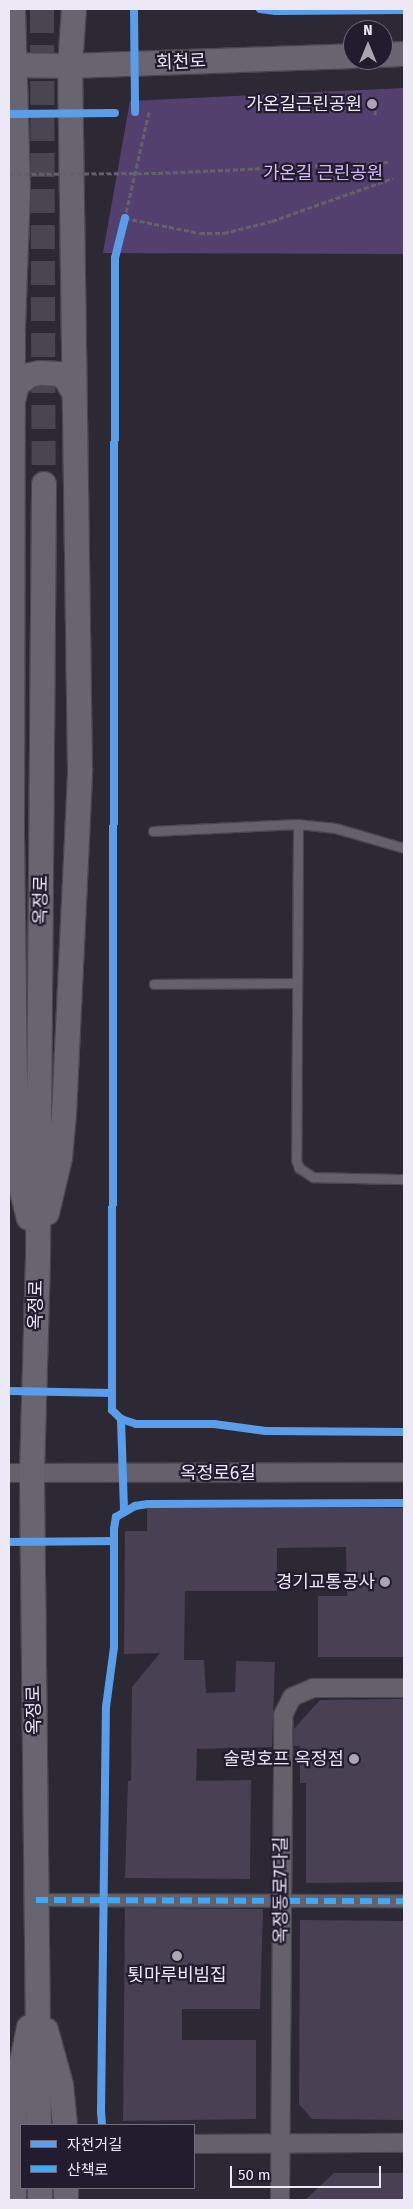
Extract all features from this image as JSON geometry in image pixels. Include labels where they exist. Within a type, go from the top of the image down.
[{"type":"main road","points":[[13,9],[11,65],[18,190],[13,326],[12,834],[15,1076],[21,1187],[38,1254]]},
{"type":"main road","points":[[38,1254],[60,1158],[64,1114],[79,778],[70,66],[74,9]]},
{"type":"main road","name":"회천로","points":[[11,65],[70,66],[343,56]]},
{"type":"main road","points":[[14,397],[17,385],[30,375],[40,373],[59,374],[66,379],[74,393]]},
{"type":"main road","name":"옥정로","points":[[39,2124],[32,1473],[38,1254],[44,484]]},
{"type":"main road","points":[[37,1994],[61,2085],[65,2124]]},
{"type":"main road","points":[[14,2200],[15,2097],[20,2064],[37,1994]]},
{"type":"street","name":"옥정로6길","points":[[9,1473],[404,1472]]},
{"type":"street","name":"옥정동로7다길","points":[[280,2200],[280,1900],[283,1715],[292,1697],[313,1688],[404,1688]]},
{"type":"street","points":[[36,1900],[404,1901]]},
{"type":"street","points":[[195,2144],[404,2143]]},
{"type":"lane","points":[[298,824],[296,1160],[299,1168],[306,1174],[323,1178],[404,1179]]},
{"type":"lane","points":[[153,831],[298,824],[335,828],[404,848]]},
{"type":"lane","points":[[154,984],[296,983]]},
{"type":"path","points":[[375,115],[376,105]]},
{"type":"path","points":[[149,112],[124,222],[200,233],[224,233],[272,221],[394,178]]},
{"type":"path","points":[[9,174],[158,173],[390,162]]},
{"type":"green space","name":"가온길 근린공원","points":[[404,88],[404,254],[103,253],[130,101]]},
{"type":"building","points":[[147,1508],[404,1508],[404,1657],[318,1657],[318,1596],[347,1596],[346,1547],[277,1548],[277,1591],[185,1591],[184,1660],[204,1660],[206,1693],[235,1692],[236,1661],[275,1662],[272,1747],[197,1749],[196,1781],[251,1780],[250,1879],[125,1878],[128,1781],[131,1781],[132,1687],[160,1653],[124,1654],[125,1531],[147,1531]]},
{"type":"building","points":[[404,1699],[404,1882],[306,1883],[306,1783],[300,1783],[300,1746],[293,1746],[294,1729],[320,1700]]},
{"type":"building","points":[[125,1908],[263,1909],[260,2009],[182,2009],[182,2040],[256,2040],[256,2119],[123,2121]]},
{"type":"building","points":[[300,1920],[404,1921],[404,2120],[312,2119],[299,2104]]},
{"type":"building","points":[[334,2173],[404,2173],[404,2200],[305,2200]]},
{"type":"tunnel","points":[[42,9],[44,484]]},
{"type":"marked path","points":[[36,1900],[404,1901]]},
{"type":"cycle path","points":[[134,9],[135,112]]},
{"type":"cycle path","points":[[260,9],[276,11],[404,10]]},
{"type":"cycle path","points":[[9,114],[115,113]]},
{"type":"cycle path","points":[[125,218],[115,258],[112,1410],[121,1419],[136,1424],[214,1424],[266,1431],[404,1432]]},
{"type":"cycle path","points":[[9,1391],[112,1393]]},
{"type":"cycle path","points":[[121,1419],[124,1511]]},
{"type":"cycle path","points":[[102,2124],[106,1707],[114,1647],[114,1529],[116,1517],[135,1506],[148,1504],[404,1503]]},
{"type":"cycle path","points":[[9,1542],[114,1541]]},
{"type":"place","name":"가온길근린공원","points":[[372,104]]},
{"type":"place","name":"경기교통공사","points":[[385,1582]]},
{"type":"place","name":"술렁호프 옥정점","points":[[354,1759]]},
{"type":"place","name":"툇마루비빔집","points":[[177,1956]]}]
